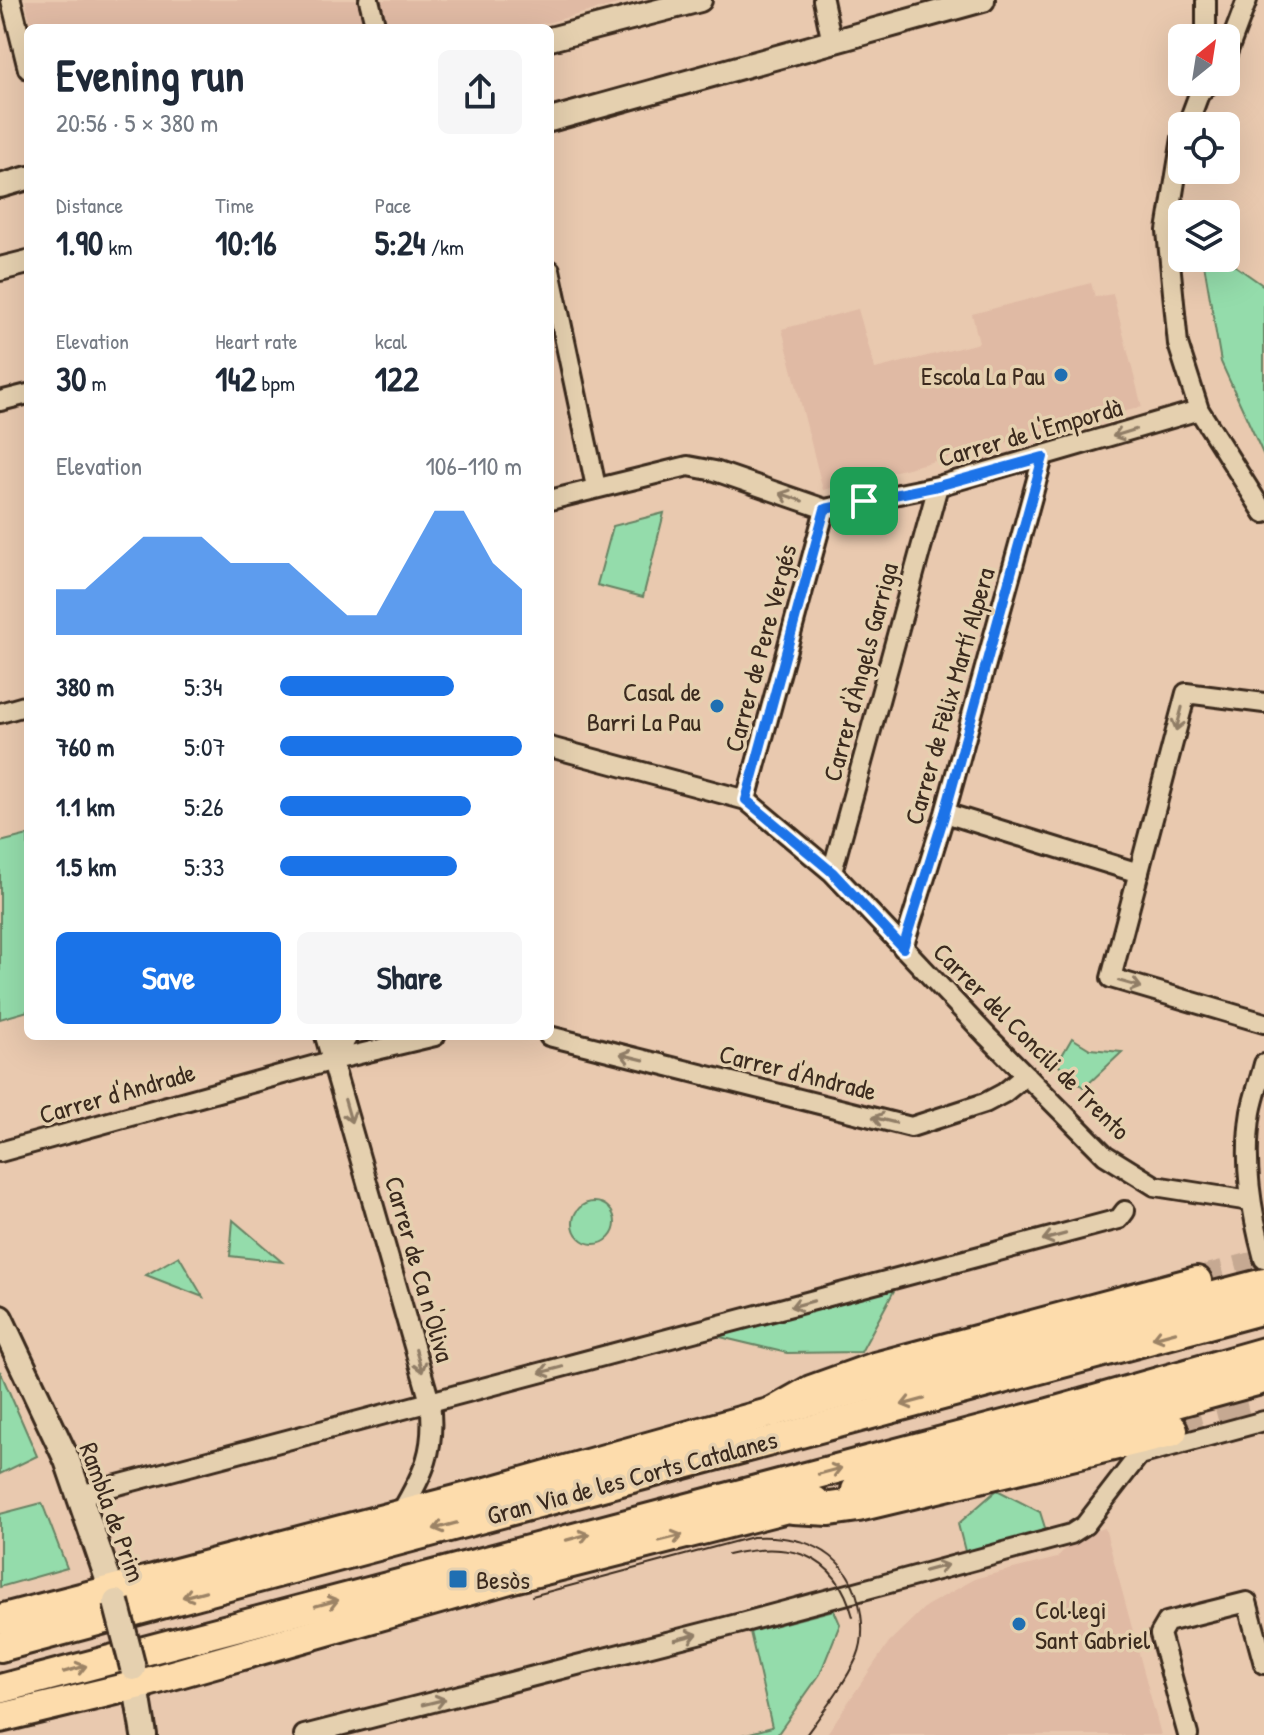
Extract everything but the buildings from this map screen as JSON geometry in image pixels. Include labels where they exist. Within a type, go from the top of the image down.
[{"type":"highway","points":[[793,1507],[830,1509],[858,1505],[1171,1430]]},
{"type":"main road","points":[[772,1412],[811,1390],[875,1367],[1197,1281]]},
{"type":"main road","points":[[0,1619],[114,1596],[772,1412],[1264,1283]]},
{"type":"main road","name":"Gran Via de les Corts Catalanes","points":[[0,1647],[1264,1309]]},
{"type":"main road","name":"Rambla de Prim","points":[[0,1318],[67,1460],[80,1495],[114,1596],[135,1677],[144,1735]]},
{"type":"main road","name":"Gran Via de les Corts Catalanes","points":[[0,1689],[1049,1413],[1264,1352]]},
{"type":"main road","points":[[0,1718],[135,1677],[793,1507],[1264,1379]]},
{"type":"street","points":[[11,0],[24,53]]},
{"type":"street","points":[[369,0],[375,24]]},
{"type":"street","points":[[554,38],[700,0]]},
{"type":"street","points":[[823,0],[832,43]]},
{"type":"street","points":[[554,119],[983,0]]},
{"type":"street","points":[[1206,0],[1206,24]]},
{"type":"street","points":[[1240,24],[1249,3]]},
{"type":"street","points":[[0,186],[24,179]]},
{"type":"street","points":[[1175,184],[1167,231],[1178,344],[1199,410],[1264,513]]},
{"type":"street","points":[[0,269],[24,263]]},
{"type":"street","points":[[554,289],[596,487]]},
{"type":"street","points":[[0,401],[24,395]]},
{"type":"street","name":"Carrer de l'Empordà","points":[[825,509],[938,486],[1199,410]]},
{"type":"street","name":"Carrer de Fèlix Martí Alpera","points":[[903,948],[945,813],[1043,457]]},
{"type":"street","points":[[554,499],[688,466],[715,471],[825,509]]},
{"type":"street","name":"Carrer d'Àngels Garriga","points":[[832,872],[938,486]]},
{"type":"street","name":"Carrer de Pere Vergés","points":[[746,800],[825,509]]},
{"type":"street","points":[[1264,703],[1186,693],[1111,978],[1264,1023]]},
{"type":"street","points":[[0,713],[24,706]]},
{"type":"street","name":"Carrer del Concili de Trento","points":[[554,748],[746,800],[832,872],[1105,1155],[1155,1186],[1250,1201]]},
{"type":"street","points":[[945,813],[1139,873]]},
{"type":"street","name":"Carrer d'Andrade","points":[[554,1037],[911,1127],[985,1103],[1004,1093],[1026,1075]]},
{"type":"street","name":"Carrer de Ca n'Oliva","points":[[326,1040],[430,1402],[434,1431],[423,1475],[400,1514]]},
{"type":"street","points":[[334,1060],[346,1040]]},
{"type":"street","name":"Carrer d'Andrade","points":[[0,1152],[334,1060],[418,1040]]},
{"type":"street","points":[[1264,1064],[1251,1112],[1256,1171],[1250,1201],[1264,1259]]},
{"type":"street","points":[[80,1495],[1119,1219],[1125,1211]]},
{"type":"street","points":[[304,1735],[1071,1534],[1085,1525],[1139,1455],[1264,1421]]},
{"type":"street","points":[[1188,1735],[1160,1634],[1167,1622],[1247,1602],[1264,1664]]},
{"type":"shaded area","points":[[25,0],[633,0],[542,24],[31,24]]},
{"type":"shaded area","points":[[1091,283],[1095,297],[1113,294],[1142,407],[823,490],[782,329],[858,309],[875,369],[979,343],[972,314]]},
{"type":"shaded area","name":"Col·legi Sant Gabriel","points":[[1105,1528],[1161,1735],[826,1735],[889,1642],[926,1606],[977,1578],[1057,1558],[1075,1536]]},
{"type":"green space","points":[[1240,269],[1264,286],[1264,456],[1221,362],[1205,272],[1240,272]]},
{"type":"green space","points":[[664,513],[643,597],[597,585],[613,526]]},
{"type":"green space","points":[[24,836],[24,1012],[0,1019],[0,842]]},
{"type":"green space","points":[[1072,1038],[1090,1049],[1122,1052],[1084,1088],[1057,1064]]},
{"type":"green space","points":[[594,1202],[609,1208],[615,1223],[609,1238],[594,1244],[579,1238],[573,1223],[579,1208]]},
{"type":"green space","points":[[233,1220],[282,1262],[230,1256]]},
{"type":"green space","points":[[179,1256],[203,1297],[146,1275]]},
{"type":"green space","points":[[896,1287],[861,1352],[787,1353],[716,1336]]},
{"type":"green space","points":[[0,1371],[37,1456],[0,1474]]},
{"type":"green space","points":[[997,1490],[1040,1512],[1047,1534],[966,1555],[958,1524]]},
{"type":"green space","points":[[42,1503],[67,1568],[0,1587],[0,1514]]},
{"type":"green space","points":[[834,1610],[840,1624],[820,1674],[777,1735],[743,1735],[772,1727],[750,1632]]},
{"type":"tunnel","points":[[1197,1281],[1264,1263]]},
{"type":"tunnel","points":[[1171,1430],[1264,1406]]},
{"type":"tram line","points":[[532,1596],[752,1537],[792,1539],[809,1544],[838,1562],[848,1576],[861,1614],[862,1636],[852,1667],[806,1735]]},
{"type":"tram line","points":[[728,1555],[770,1550],[806,1556],[822,1565],[835,1578],[853,1617]]},
{"type":"place","name":"Escola La Pau","points":[[1061,375]]},
{"type":"place","name":"Casal de Barri La Pau","points":[[717,706]]},
{"type":"place","name":"Besòs","points":[[458,1579]]},
{"type":"place","name":"Col·legi Sant Gabriel","points":[[1019,1624]]},
{"type":"route","points":[[1043,457],[945,813],[903,948],[832,872],[746,800],[825,509],[864,501],[938,486],[1043,457]]}]
